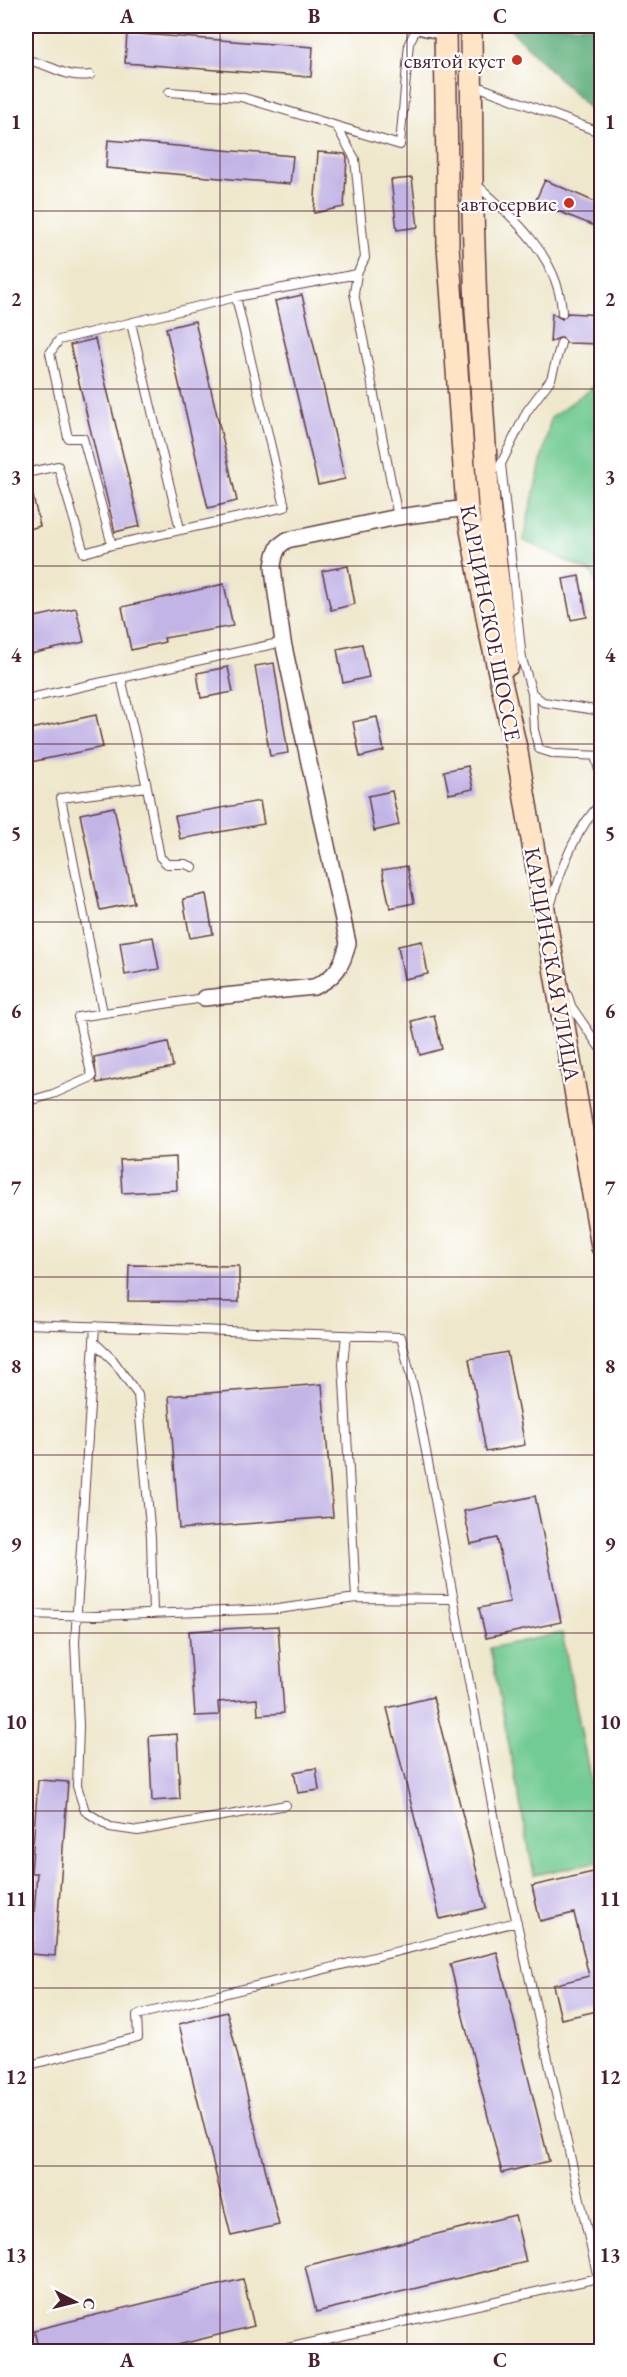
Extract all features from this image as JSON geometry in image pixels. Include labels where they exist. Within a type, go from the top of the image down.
[{"type":"main road","points":[[445,29],[472,30]]},
{"type":"main road","name":"КАРЦИНСКОЕ ШОССЕ","points":[[445,29],[448,246],[467,508],[489,633],[517,752]]},
{"type":"main road","name":"КАРЦИНСКОЕ ШОССЕ","points":[[472,30],[472,180],[476,311],[489,504],[517,752]]},
{"type":"main road","points":[[467,508],[489,504]]},
{"type":"main road","name":"КАРЦИНСКАЯ УЛИЦА","points":[[517,752],[545,924],[598,1203],[602,1247]]},
{"type":"street","points":[[418,26],[445,29]]},
{"type":"street","points":[[204,998],[314,987],[325,982],[337,972],[348,943],[284,642],[273,566],[279,546],[287,540],[398,517],[467,508]]},
{"type":"lane","points":[[168,92],[241,97],[400,145],[409,43],[418,26]]},
{"type":"lane","points":[[26,60],[42,62],[60,73],[77,77],[90,75]]},
{"type":"lane","points":[[472,85],[602,133]]},
{"type":"lane","points":[[337,127],[355,159],[365,258],[357,274],[354,293],[398,517]]},
{"type":"lane","points":[[472,180],[510,215],[539,248],[556,282],[562,313]]},
{"type":"lane","points":[[112,545],[83,438],[68,438],[50,353],[59,340],[236,297],[357,274]]},
{"type":"lane","points":[[26,472],[58,466],[84,553],[180,529],[285,507],[236,297]]},
{"type":"lane","points":[[131,323],[180,529]]},
{"type":"lane","points":[[489,504],[493,480],[527,411],[551,378],[561,343]]},
{"type":"lane","points":[[501,464],[522,659],[532,693],[534,730],[539,749],[555,754],[598,756],[602,780]]},
{"type":"lane","points":[[26,699],[284,642]]},
{"type":"lane","points":[[121,678],[147,788],[160,857],[167,864],[185,864],[194,867]]},
{"type":"lane","points":[[532,693],[543,702],[602,711]]},
{"type":"lane","points":[[103,1013],[61,798],[147,788]]},
{"type":"lane","points":[[602,802],[590,814],[574,841],[557,879],[545,924],[571,1006],[602,1051]]},
{"type":"lane","points":[[26,1102],[53,1095],[92,1077],[78,1017],[204,998]]},
{"type":"lane","points":[[26,1324],[401,1337],[416,1398],[502,1858],[600,2278],[270,2352]]},
{"type":"lane","points":[[95,1326],[77,1615],[77,1786],[85,1811],[111,1827],[138,1831],[286,1805]]},
{"type":"lane","points":[[346,1335],[343,1363],[356,1598]]},
{"type":"lane","points":[[94,1342],[113,1360],[138,1395],[152,1537],[153,1614]]},
{"type":"lane","points":[[26,1614],[153,1614],[278,1609],[356,1598],[452,1599]]},
{"type":"lane","points":[[26,2066],[138,2037],[137,2015],[517,1922]]},
{"type":"green space","points":[[507,26],[601,26],[601,121]]},
{"type":"green space","points":[[601,381],[601,596],[592,573],[523,540],[551,418]]},
{"type":"green space","points":[[562,1633],[601,1834],[601,1861],[534,1875],[490,1648]]},
{"type":"building","points":[[127,33],[313,47],[311,77],[125,63]]},
{"type":"building","points":[[108,140],[293,156],[290,184],[106,168]]},
{"type":"building","points":[[318,152],[345,154],[347,158],[344,207],[314,213]]},
{"type":"building","points":[[412,178],[418,227],[397,230],[391,180]]},
{"type":"building","name":"автосервис","points":[[545,180],[602,205],[602,229],[535,202]]},
{"type":"building","points":[[302,295],[345,479],[318,485],[275,301]]},
{"type":"building","points":[[552,313],[562,319],[568,313],[602,315],[602,344],[567,343],[562,337],[550,342]]},
{"type":"building","points":[[195,321],[237,501],[208,508],[166,328]]},
{"type":"building","points":[[95,339],[140,526],[115,532],[70,345]]},
{"type":"building","points":[[26,488],[31,488],[40,526],[26,530]]},
{"type":"building","points":[[348,566],[355,604],[331,610],[322,571]]},
{"type":"building","points":[[579,576],[587,617],[571,620],[563,579]]},
{"type":"building","points":[[224,584],[233,626],[164,638],[165,642],[131,650],[122,607]]},
{"type":"building","points":[[76,608],[84,642],[26,655],[26,619]]},
{"type":"building","points":[[362,644],[369,677],[343,683],[337,649]]},
{"type":"building","points":[[274,663],[288,753],[270,756],[255,666]]},
{"type":"building","points":[[228,667],[233,692],[201,698],[197,673]]},
{"type":"building","points":[[96,715],[103,747],[26,763],[26,730]]},
{"type":"building","points":[[377,717],[384,751],[360,757],[353,722]]},
{"type":"building","points":[[468,766],[473,789],[449,794],[444,771]]},
{"type":"building","points":[[392,791],[399,825],[374,831],[368,796]]},
{"type":"building","points":[[260,801],[264,824],[180,839],[175,816]]},
{"type":"building","points":[[114,807],[134,903],[100,910],[80,814]]},
{"type":"building","points":[[407,866],[414,903],[390,908],[382,870]]},
{"type":"building","points":[[206,894],[213,934],[190,938],[183,899]]},
{"type":"building","points":[[153,937],[159,969],[125,975],[120,942]]},
{"type":"building","points":[[422,941],[428,974],[404,979],[398,946]]},
{"type":"building","points":[[434,1015],[442,1049],[420,1055],[412,1021]]},
{"type":"building","points":[[168,1042],[173,1067],[97,1083],[94,1057]]},
{"type":"building","points":[[176,1157],[177,1190],[122,1193],[120,1160]]},
{"type":"building","points":[[129,1265],[239,1266],[239,1302],[128,1301]]},
{"type":"building","points":[[507,1352],[525,1445],[486,1452],[469,1359]]},
{"type":"building","points":[[322,1384],[333,1517],[179,1529],[169,1396]]},
{"type":"building","points":[[535,1496],[561,1622],[486,1638],[479,1608],[510,1602],[497,1538],[471,1544],[464,1511]]},
{"type":"building","points":[[278,1626],[284,1713],[258,1715],[257,1699],[218,1702],[219,1715],[195,1716],[189,1631]]},
{"type":"building","points":[[433,1697],[486,1908],[440,1919],[387,1708]]},
{"type":"building","points":[[177,1734],[180,1799],[152,1801],[149,1736]]},
{"type":"building","points":[[316,1768],[319,1790],[298,1793],[294,1772]]},
{"type":"building","points":[[38,1780],[68,1782],[55,1956],[31,1954],[37,1873],[31,1873]]},
{"type":"building","points":[[602,1870],[602,2010],[561,2019],[553,1985],[589,1976],[574,1913],[540,1921],[532,1886]]},
{"type":"building","points":[[497,1952],[549,2161],[502,2173],[450,1964]]},
{"type":"building","points":[[227,2012],[279,2225],[231,2236],[179,2024]]},
{"type":"building","points":[[515,2215],[526,2262],[316,2312],[305,2266]]},
{"type":"building","points":[[243,2279],[254,2326],[150,2352],[39,2352],[34,2330]]},
{"type":"place","name":"святой куст","points":[[517,60]]},
{"type":"place","name":"автосервис","points":[[569,203]]}]
